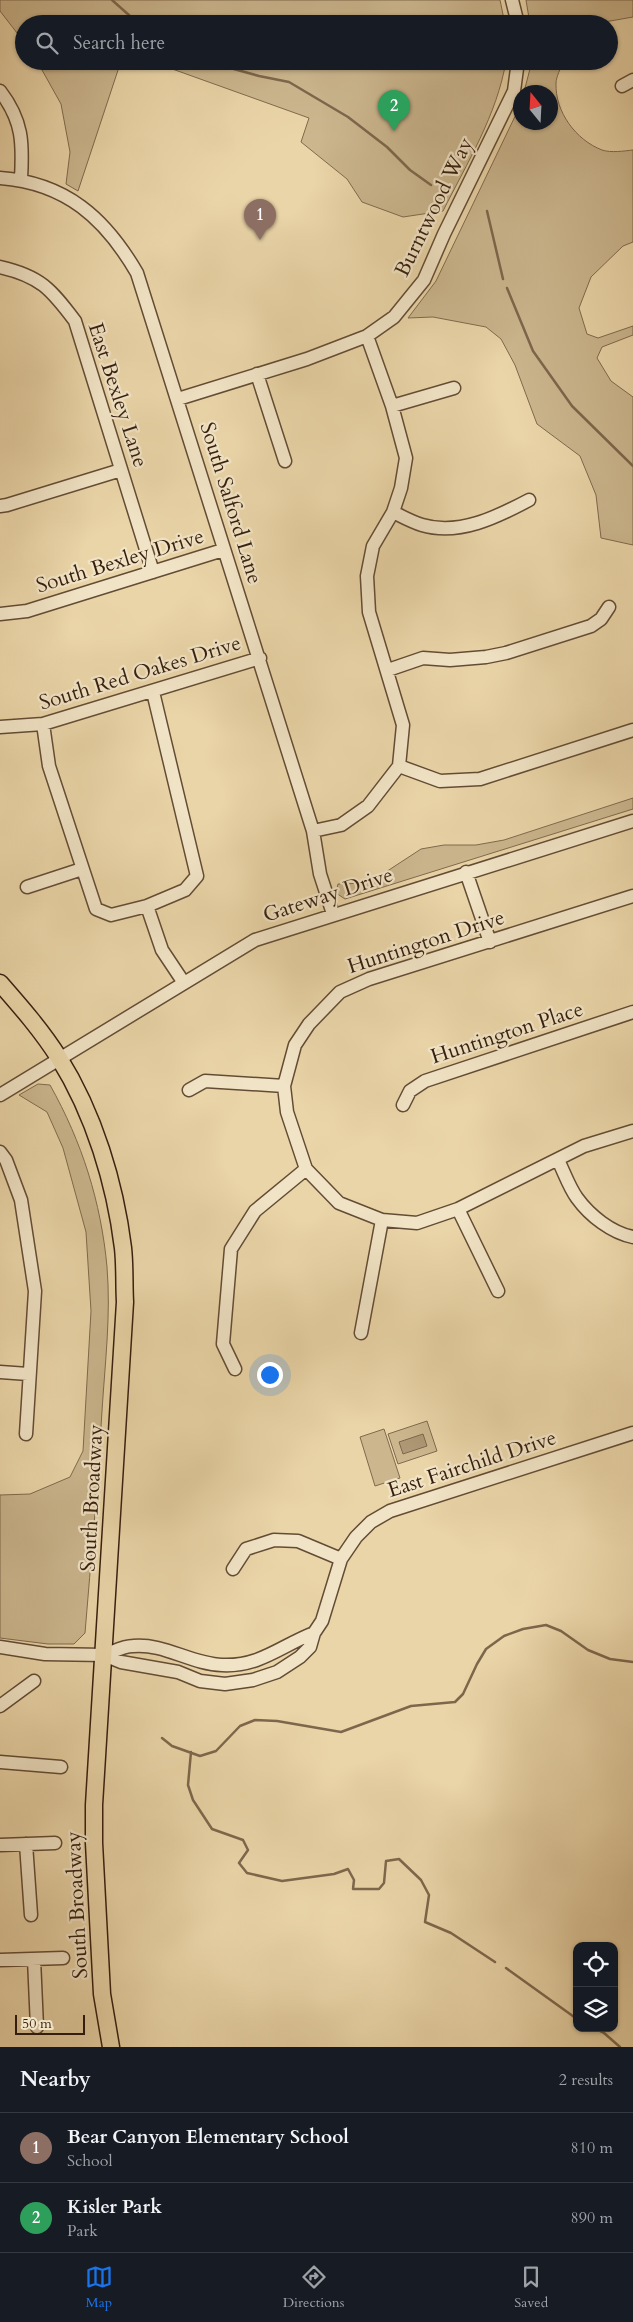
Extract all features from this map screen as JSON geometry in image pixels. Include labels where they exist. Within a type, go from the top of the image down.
[{"type":"main road","name":"South Broadway","points":[[0,983],[38,1028],[60,1059],[79,1097],[98,1142],[110,1181],[123,1250],[125,1302],[94,1842],[102,1994],[111,2047]]},
{"type":"street","points":[[512,0],[516,15]]},
{"type":"street","name":"Burntwood Way","points":[[178,399],[307,359],[367,336],[394,317],[424,280],[444,234],[514,91],[517,70]]},
{"type":"street","points":[[0,91],[19,124],[23,146],[21,180]]},
{"type":"street","name":"South Salford Lane","points":[[0,178],[21,180],[52,189],[82,206],[103,224],[122,247],[137,273],[313,831],[320,874],[333,914]]},
{"type":"street","name":"East Bexley Lane","points":[[0,267],[23,273],[43,284],[58,298],[75,321],[153,572]]},
{"type":"street","points":[[313,831],[341,825],[368,806],[399,766],[404,725],[369,612],[367,576],[373,546],[394,512],[401,488],[406,458],[392,406],[367,336]]},
{"type":"street","points":[[257,374],[285,461]]},
{"type":"street","points":[[392,406],[454,388]]},
{"type":"street","points":[[0,506],[121,470]]},
{"type":"street","points":[[394,512],[423,526],[458,528],[495,518],[529,500]]},
{"type":"street","name":"South Bexley Drive","points":[[0,614],[27,611],[223,550]]},
{"type":"street","points":[[388,670],[423,658],[450,660],[506,653],[591,626],[601,619],[609,607]]},
{"type":"street","name":"South Red Oakes Drive","points":[[0,727],[43,724],[260,658]]},
{"type":"street","points":[[43,724],[49,766],[96,909],[111,915],[147,906],[185,890],[197,876],[153,692]]},
{"type":"street","points":[[399,766],[440,781],[480,779],[633,730]]},
{"type":"street","name":"Gateway Drive","points":[[0,1095],[255,940],[466,872],[633,821]]},
{"type":"street","points":[[27,887],[82,869]]},
{"type":"street","points":[[466,872],[490,942]]},
{"type":"street","name":"Huntington Drive","points":[[633,896],[369,979],[340,992],[309,1024],[295,1045],[284,1086],[287,1112],[306,1169],[339,1203],[382,1220],[417,1223],[458,1209],[584,1146],[633,1131]]},
{"type":"street","points":[[147,906],[162,950],[184,983]]},
{"type":"street","name":"Huntington Place","points":[[403,1104],[410,1091],[426,1081],[633,1012]]},
{"type":"street","points":[[189,1090],[205,1081],[284,1086]]},
{"type":"street","points":[[0,1152],[6,1160],[21,1200],[35,1291],[28,1374],[26,1434]]},
{"type":"street","points":[[558,1160],[576,1198],[599,1221],[624,1235],[633,1237]]},
{"type":"street","points":[[235,1369],[223,1344],[231,1249],[255,1211],[306,1169]]},
{"type":"street","points":[[458,1209],[498,1291]]},
{"type":"street","points":[[361,1333],[382,1220]]},
{"type":"street","points":[[0,1372],[28,1374]]},
{"type":"street","name":"East Fairchild Drive","points":[[104,1655],[121,1662],[178,1672],[200,1681],[225,1684],[253,1680],[277,1672],[300,1657],[310,1647],[314,1633],[322,1620],[341,1559],[356,1537],[372,1522],[390,1511],[633,1433]]},
{"type":"street","points":[[233,1569],[246,1549],[274,1540],[298,1541],[341,1559]]},
{"type":"street","points":[[0,1647],[45,1654],[104,1655],[131,1646],[153,1646],[204,1662],[235,1665],[272,1655],[300,1638],[314,1633]]},
{"type":"street","points":[[0,1706],[34,1681]]},
{"type":"street","points":[[0,1762],[61,1767]]},
{"type":"street","points":[[0,1845],[55,1843]]},
{"type":"street","points":[[26,1844],[31,1915]]},
{"type":"street","points":[[0,1960],[63,1958]]},
{"type":"street","points":[[34,1959],[37,2027]]},
{"type":"shaded area","points":[[0,0],[500,0],[503,15],[15,15],[15,30],[0,11]]},
{"type":"shaded area","points":[[526,0],[633,0],[633,17],[618,20],[618,15],[528,15]]},
{"type":"shaded area","points":[[42,70],[118,70],[78,191],[66,184],[70,152],[61,104]]},
{"type":"shaded area","points":[[175,70],[504,70],[488,120],[443,211],[403,217],[362,202],[347,179],[301,142],[309,118]]},
{"type":"shaded area","points":[[530,70],[560,70],[556,85],[526,85]]},
{"type":"shaded area","points":[[558,99],[569,124],[584,139],[606,151],[633,150],[633,242],[623,246],[591,277],[579,308],[587,334],[598,338],[633,326],[633,335],[602,347],[597,358],[611,381],[633,397],[633,545],[601,538],[596,495],[580,456],[537,424],[515,365],[501,339],[486,327],[433,317],[408,318],[436,281],[513,121],[513,130],[558,130]]},
{"type":"shaded area","points":[[633,798],[633,809],[345,899],[336,893],[338,884],[369,883],[421,849],[444,845],[476,845],[504,840]]},
{"type":"shaded area","points":[[38,1084],[50,1085],[81,1150],[95,1196],[107,1267],[107,1339],[85,1633],[74,1644],[48,1644],[0,1638],[0,1495],[30,1494],[70,1477],[83,1451],[91,1311],[86,1232],[63,1148],[47,1112],[19,1095]]},
{"type":"shaded area","points":[[427,1421],[437,1451],[398,1464],[388,1434]]},
{"type":"shaded area","points":[[384,1429],[400,1478],[375,1486],[360,1437]]},
{"type":"shaded area","points":[[423,1434],[427,1446],[403,1454],[399,1442]]},
{"type":"waterway","points":[[112,0],[129,15]]},
{"type":"waterway","points":[[237,70],[289,82],[348,117],[387,147],[410,170],[431,185]]},
{"type":"waterway","points":[[487,211],[503,279]]},
{"type":"waterway","points":[[507,288],[533,351],[572,406],[633,466]]},
{"type":"waterway","points":[[162,1738],[172,1746],[200,1756],[216,1751],[240,1726],[255,1720],[277,1721],[341,1732],[411,1706],[455,1702],[463,1694],[486,1649],[504,1636],[523,1629],[546,1625],[561,1631],[588,1650],[610,1659],[633,1662]]},
{"type":"waterway","points":[[191,1752],[188,1785],[193,1800],[212,1829],[243,1840],[248,1850],[239,1863],[247,1873],[282,1881],[334,1874],[348,1869],[354,1880],[353,1889],[379,1889],[384,1883],[386,1861],[399,1859],[421,1880],[429,1895],[425,1922],[451,1933],[495,1962]]},
{"type":"waterway","points":[[506,1968],[573,2016]]},
{"type":"waterway","points":[[602,2032],[620,2047]]},
{"type":"place","name":"Kisler Park","points":[[394,131]]},
{"type":"place","name":"Bear Canyon Elementary School","points":[[260,240]]}]
